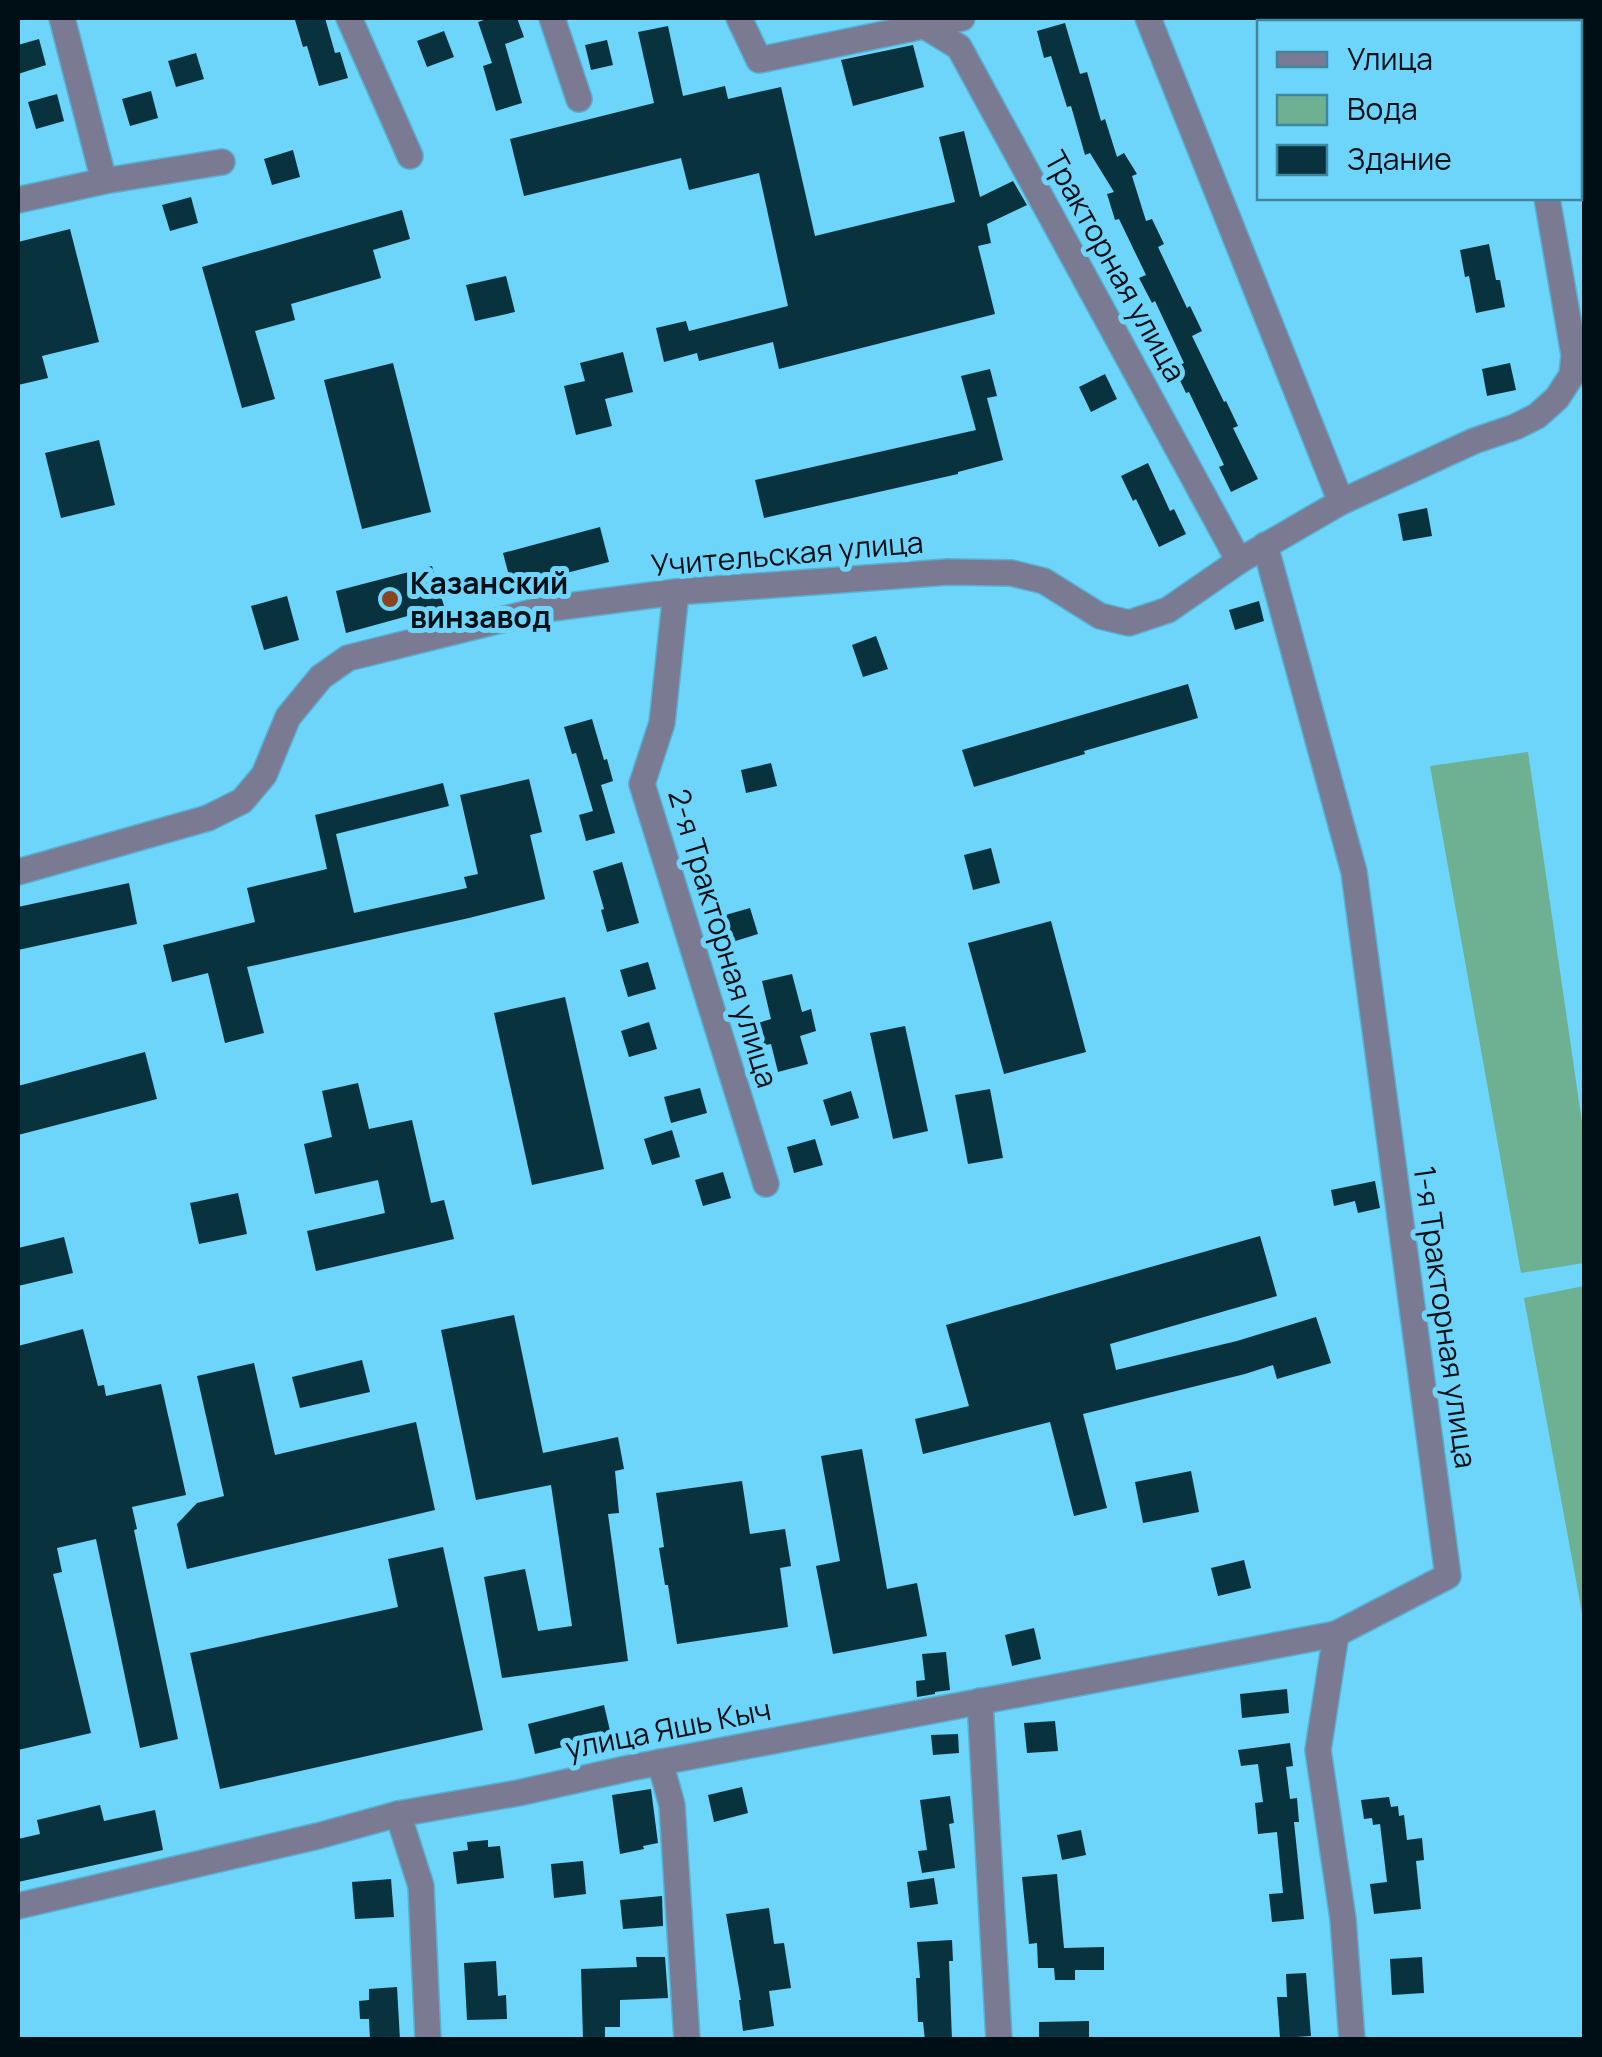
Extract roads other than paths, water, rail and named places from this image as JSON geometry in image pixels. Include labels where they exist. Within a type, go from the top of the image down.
[{"type":"street","points":[[62,18],[104,180]]},
{"type":"street","points":[[349,18],[410,156]]},
{"type":"street","points":[[552,18],[579,99]]},
{"type":"street","points":[[739,18],[759,60],[922,21],[962,18]]},
{"type":"street","points":[[1148,18],[1341,502]]},
{"type":"street","name":"Тракторная улица","points":[[922,21],[960,47],[1239,560]]},
{"type":"street","points":[[18,200],[104,180],[222,162]]},
{"type":"street","name":"Учительская улица","points":[[18,872],[208,818],[242,801],[264,775],[288,717],[321,677],[348,658],[545,609],[676,592],[948,572],[1012,574],[1044,580],[1100,616],[1129,622],[1168,610],[1239,560],[1341,502],[1537,416],[1558,398],[1572,375],[1574,355],[1547,200]]},
{"type":"street","name":"1-я Тракторная улица","points":[[1264,545],[1354,872],[1448,1576],[1336,1634]]},
{"type":"street","name":"2-я Тракторная улица","points":[[676,592],[662,723],[642,784],[766,1184]]},
{"type":"street","points":[[1336,1634],[1318,1750],[1343,1919],[1352,2040]]},
{"type":"street","name":"улица Яшь Кыч","points":[[18,1906],[398,1814],[1336,1634]]},
{"type":"street","points":[[980,1701],[999,2040]]},
{"type":"street","points":[[660,1762],[672,1805],[687,2040]]},
{"type":"street","points":[[398,1814],[421,1886],[428,2040]]},
{"type":"water","points":[[1528,752],[1584,1136],[1584,1263],[1521,1273],[1430,766]]},
{"type":"water","points":[[1584,1286],[1584,1624],[1524,1298]]},
{"type":"place","name":"Казанский винзавод","points":[[390,599]]}]
